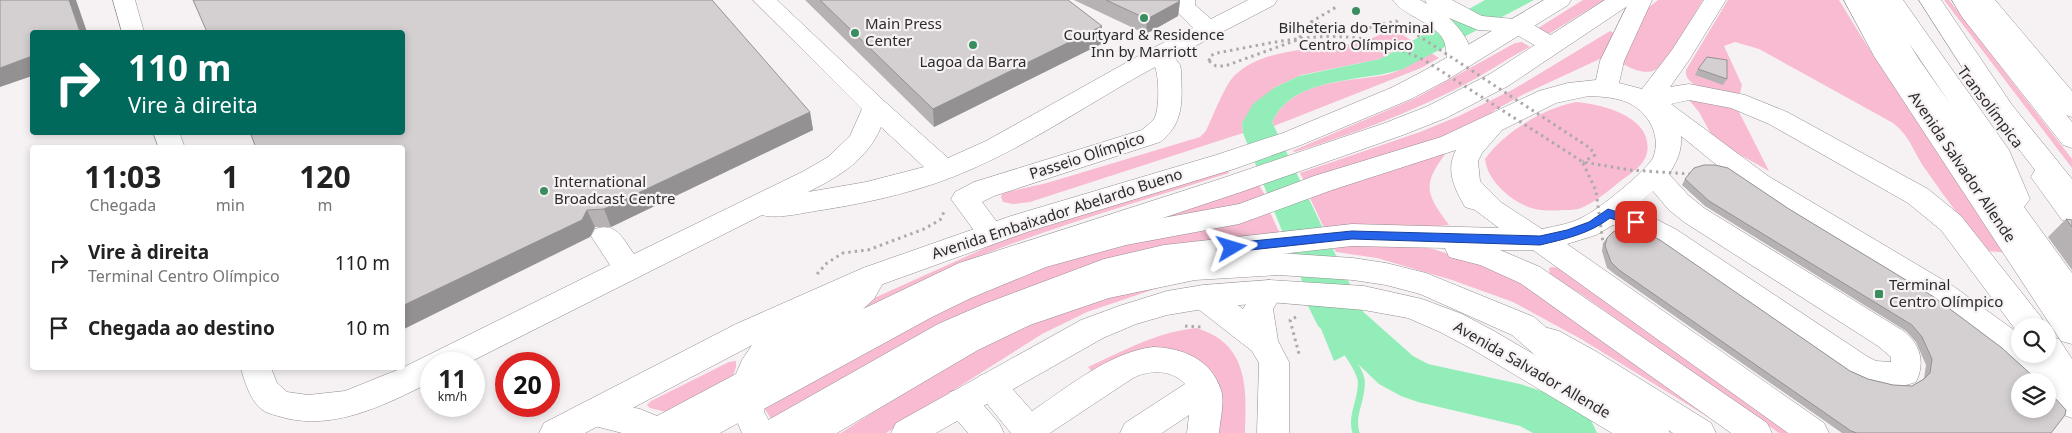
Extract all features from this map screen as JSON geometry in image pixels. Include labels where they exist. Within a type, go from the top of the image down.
[{"type":"main road","points":[[124,0],[132,30]]},
{"type":"main road","points":[[764,0],[943,169]]},
{"type":"main road","points":[[1184,0],[1183,7],[1186,11],[1209,29]]},
{"type":"main road","name":"Avenida Embaixador Abelardo Bueno","points":[[1299,150],[1402,92],[1458,52],[1517,25],[1560,0]]},
{"type":"main road","name":"Avenida Embaixador Abelardo Bueno","points":[[658,433],[747,393],[815,346],[969,271],[1229,174],[1299,150],[1437,112],[1499,80],[1621,0]]},
{"type":"main road","points":[[1606,88],[1612,61],[1641,0]]},
{"type":"main road","points":[[1647,100],[1681,55],[1715,0]]},
{"type":"main road","name":"Avenida Salvador Allende","points":[[1855,0],[1886,56],[2072,332]]},
{"type":"main road","points":[[1874,0],[1888,12],[2000,157],[2072,218]]},
{"type":"main road","points":[[748,209],[828,200],[913,179],[943,169],[983,152],[1157,55],[1209,29],[1253,3]]},
{"type":"main road","points":[[1425,3],[1488,25],[1517,25],[1551,46]]},
{"type":"main road","points":[[1425,3],[1448,29],[1458,52]]},
{"type":"main road","points":[[1922,3],[2003,111],[2072,198]]},
{"type":"main road","name":"Transolímpica","points":[[1922,3],[2072,212]]},
{"type":"main road","points":[[1968,3],[2072,108]]},
{"type":"main road","points":[[1968,3],[2072,138]]},
{"type":"main road","points":[[1888,12],[1907,61],[2072,296]]},
{"type":"main road","name":"Passeio Olímpico","points":[[991,234],[965,199],[984,189],[1151,136],[1163,127],[1170,112],[1168,65],[1157,55]]},
{"type":"main road","points":[[691,433],[747,393],[826,359],[936,302],[1002,272],[1099,241],[1240,213],[1321,183],[1456,141],[1494,126],[1534,103],[1560,94],[1583,89],[1606,88],[1647,100],[1743,173],[1937,290],[1998,332],[2011,344]]},
{"type":"main road","points":[[1647,100],[1689,92],[1736,101],[1778,118],[1918,196],[1951,223],[2024,318]]},
{"type":"main road","points":[[774,433],[949,333],[1038,294],[1104,270],[1164,256],[1352,235],[1540,240],[1568,234],[1593,225],[1655,176],[1664,164],[1669,147],[1667,131],[1661,118],[1647,100]]},
{"type":"main road","points":[[461,352],[813,178],[852,153],[869,126],[875,106]]},
{"type":"main road","points":[[1494,126],[1470,146],[1463,171],[1467,185],[1498,240],[1530,275]]},
{"type":"main road","points":[[2000,157],[2030,235]]},
{"type":"main road","name":"Avenida Embaixador Abelardo Bueno","points":[[555,433],[748,333],[873,276],[991,234],[1095,200],[1229,174]]},
{"type":"main road","points":[[1608,213],[1646,226],[1667,237],[1857,366],[1874,375],[1892,376],[1905,373],[1908,361],[1904,349],[1890,337],[1694,215],[1678,202],[1655,176]]},
{"type":"main road","points":[[1467,185],[1492,210],[1568,259],[1813,433]]},
{"type":"main road","points":[[605,236],[628,268]]},
{"type":"main road","points":[[1409,236],[1487,256],[1530,275],[1756,433]]},
{"type":"main road","points":[[1498,240],[1568,259]]},
{"type":"main road","points":[[808,433],[967,341],[1019,317],[1108,287],[1195,269],[1279,283]]},
{"type":"main road","points":[[907,433],[1092,329],[1128,314],[1160,305],[1353,269],[1386,274],[1426,284],[1522,326],[1586,360],[1700,433]]},
{"type":"main road","points":[[760,433],[752,421],[747,393],[753,365],[763,351],[778,339],[858,297],[873,276]]},
{"type":"main road","points":[[1273,433],[1274,362],[1263,342],[1258,308],[1279,283]]},
{"type":"main road","name":"Avenida Salvador Allende","points":[[1279,283],[1412,307],[1451,323],[1640,433]]},
{"type":"main road","points":[[1204,297],[1263,342]]},
{"type":"main road","points":[[1522,326],[1580,376],[1654,433]]},
{"type":"main road","points":[[990,385],[1030,432],[1133,364],[1159,359],[1177,362],[1189,368],[1205,390],[1206,402],[1203,433]]},
{"type":"main road","points":[[2056,360],[2072,384]]},
{"type":"main road","points":[[2030,363],[2072,404]]},
{"type":"main road","points":[[257,370],[266,393],[277,403],[320,409],[368,398],[420,372]]},
{"type":"main road","points":[[1136,433],[1197,393],[1205,390]]},
{"type":"main road","points":[[961,402],[988,433]]},
{"type":"main road","points":[[594,413],[629,420],[658,433]]},
{"type":"path","points":[[1338,6],[1311,22],[1301,38],[1286,45],[1225,66],[1216,66],[1209,61],[1210,56],[1217,52],[1320,35],[1357,36],[1408,51],[1583,162],[1630,170],[1690,174]]},
{"type":"path","points":[[1311,22],[1376,28],[1390,21],[1396,21],[1590,148],[1595,155],[1583,162]]},
{"type":"path","points":[[1583,162],[1596,191],[1603,243]]},
{"type":"shaded area","points":[[1485,0],[1534,0],[1403,69],[1340,81],[1308,90],[1294,97],[1283,106],[1272,122],[1376,339],[1334,361],[1243,133],[1242,123],[1253,104],[1274,88],[1299,76],[1380,59]]},
{"type":"shaded area","points":[[1583,0],[1604,0],[1547,35],[1535,30]]},
{"type":"shaded area","points":[[1658,0],[1703,0],[1673,49],[1660,66],[1655,70],[1647,72],[1638,71],[1622,63],[1648,8]]},
{"type":"shaded area","points":[[1728,0],[1839,0],[1901,97],[2013,253],[1986,251],[1933,180],[1904,134],[1893,123],[1759,49],[1735,42],[1724,46],[1742,85],[1740,93],[1705,89],[1691,82],[1687,77],[1686,70]]},
{"type":"shaded area","points":[[1944,0],[1949,0],[2072,159],[2072,168]]},
{"type":"shaded area","points":[[1393,29],[1411,40],[1380,59],[1301,75],[1274,88],[1242,123],[1243,133],[1030,202],[1013,204],[1003,202],[1002,194],[1007,192],[1047,183],[1200,137],[1206,131],[1230,80],[1247,66],[1261,59],[1294,51],[1361,42]]},
{"type":"shaded area","points":[[1610,31],[1614,33],[1602,58],[1524,94],[1495,110],[1483,120],[1429,142],[1305,183],[1300,173],[1420,132],[1459,116],[1514,89]]},
{"type":"shaded area","points":[[1522,42],[1530,47],[1440,97],[1358,131],[1295,152],[1292,151],[1416,98],[1515,43]]},
{"type":"shaded area","points":[[1431,53],[1439,58],[1421,68],[1274,126],[1272,122],[1281,108],[1293,97],[1305,91],[1331,83],[1385,75]]},
{"type":"shaded area","points":[[1689,100],[1733,108],[1739,112],[1769,171],[1730,149],[1711,134],[1699,112]]},
{"type":"shaded area","points":[[1576,102],[1612,110],[1634,122],[1643,130],[1647,141],[1645,158],[1633,172],[1602,196],[1579,209],[1554,211],[1528,207],[1515,200],[1493,180],[1485,159],[1503,140],[1526,123],[1551,110]]},
{"type":"shaded area","points":[[1450,147],[1435,169],[1430,186],[1434,203],[1449,225],[1401,230],[1326,232],[1309,196]]},
{"type":"shaded area","points":[[1228,170],[1229,173],[1061,226],[995,250],[896,293],[786,349],[832,317],[1005,239]]},
{"type":"shaded area","points":[[1259,185],[1266,197],[1237,208],[1162,222],[1157,217]]},
{"type":"shaded area","points":[[1269,210],[1280,234],[1161,250],[775,425],[761,403],[976,291],[1092,250]]},
{"type":"shaded area","points":[[1393,242],[1433,249],[1509,273],[1734,433],[1581,339],[1513,302],[1452,280],[1377,258],[1336,252],[1332,244]]},
{"type":"shaded area","points":[[1549,268],[1559,268],[1795,433],[1779,433],[1581,294],[1550,276]]},
{"type":"shaded area","points":[[1184,279],[1087,312],[1042,334],[886,433],[841,433],[964,353],[1011,331],[1127,290]]},
{"type":"shaded area","points":[[1196,328],[1213,335],[1226,344],[1235,356],[1241,369],[1246,399],[1245,433],[1219,433],[1221,413],[1196,363],[1097,377],[1088,367],[1154,338]]},
{"type":"shaded area","points":[[736,361],[733,376],[666,412],[650,408],[647,405],[651,401],[729,362]]},
{"type":"building","points":[[0,0],[69,0],[79,30],[30,30],[30,57],[0,68]]},
{"type":"building","name":"International Broadcast Centre","points":[[193,0],[712,0],[810,112],[604,209],[587,210],[582,220],[405,305],[405,145],[255,145],[251,135],[405,135],[405,30],[206,30]]},
{"type":"building","points":[[820,0],[1068,0],[1102,26],[933,109]]},
{"type":"building","points":[[1106,0],[1178,0],[1180,1],[1147,19]]},
{"type":"building","points":[[1707,57],[1727,60],[1727,79],[1698,69]]},
{"type":"building","name":"Terminal Centro Olímpico","points":[[1704,165],[1715,165],[1728,168],[1789,209],[1934,297],[2002,348],[2011,356],[2011,363],[2019,363],[2030,373],[2011,373],[2011,418],[2056,418],[2056,399],[2066,410],[2065,415],[2051,433],[1857,433],[1851,431],[1619,270],[1611,262],[1605,246],[1607,238],[1613,232],[1623,227],[1631,226],[1660,240],[1850,371],[1868,379],[1893,385],[1912,386],[1930,373],[1932,359],[1922,337],[1912,325],[1709,201],[1685,179],[1694,168]]},
{"type":"building","points":[[2066,219],[2072,220],[2072,227]]},
{"type":"waterway","points":[[1329,302],[1334,313],[1396,370],[1418,382],[1520,405],[1542,412],[1572,433]]},
{"type":"waterway","points":[[1344,347],[1356,366],[1361,379],[1361,392],[1355,419],[1356,433]]},
{"type":"place","name":"Bilheteria do Terminal Centro Olímpico","points":[[1356,11]]},
{"type":"place","name":"Courtyard & Residence Inn by Marriott","points":[[1144,18]]},
{"type":"place","name":"Main Press Center","points":[[855,33]]},
{"type":"place","name":"Lagoa da Barra","points":[[973,45]]},
{"type":"place","name":"International Broadcast Centre","points":[[544,191]]},
{"type":"place","name":"Terminal Centro Olímpico","points":[[1879,294]]},
{"type":"route","points":[[1232,248],[1352,235],[1540,240],[1568,234],[1593,225],[1608,213],[1636,222]]}]
